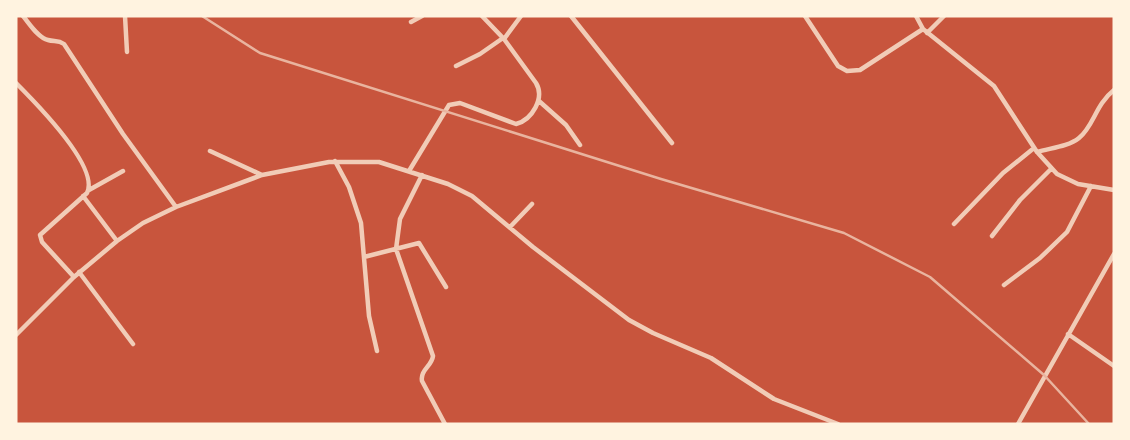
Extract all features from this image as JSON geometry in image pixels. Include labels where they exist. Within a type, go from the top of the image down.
[{"type":"street","points":[[23,16],[42,37],[50,41],[58,40],[64,44],[123,134],[176,207]]},
{"type":"street","points":[[125,16],[126,52]]},
{"type":"street","points":[[411,22],[422,16]]},
{"type":"street","points":[[409,171],[450,105],[460,103],[516,124],[523,121],[539,101],[539,87],[504,38],[482,16]]},
{"type":"street","points":[[456,66],[472,59],[504,38],[521,16]]},
{"type":"street","points":[[572,16],[672,143]]},
{"type":"street","points":[[805,16],[838,66],[847,72],[860,70],[925,31],[944,16]]},
{"type":"street","points":[[916,16],[925,31],[994,86],[1036,150],[1051,169],[1069,181],[1114,190]]},
{"type":"street","points":[[16,83],[62,131],[76,153],[89,183],[89,190]]},
{"type":"street","points":[[954,224],[1003,173],[1036,150],[1079,138],[1100,103],[1114,90]]},
{"type":"street","points":[[539,101],[560,117],[580,145]]},
{"type":"street","points":[[210,151],[262,175]]},
{"type":"street","points":[[336,161],[349,187],[359,214],[369,316],[377,351]]},
{"type":"street","points":[[16,335],[79,272],[116,241],[143,223],[176,207],[262,175],[336,161],[379,162],[422,175],[472,196],[629,320],[652,333],[711,358],[774,399],[838,424]]},
{"type":"street","points":[[992,236],[1020,200],[1051,169]]},
{"type":"street","points":[[74,277],[42,242],[40,235],[89,190],[123,171]]},
{"type":"street","points":[[422,175],[400,220],[396,249],[432,356],[432,362],[422,374],[422,380],[445,424]]},
{"type":"street","points":[[1004,285],[1040,258],[1067,232],[1091,186]]},
{"type":"street","points":[[83,196],[116,241]]},
{"type":"street","points":[[510,226],[532,204]]},
{"type":"street","points":[[364,257],[413,243],[421,244],[446,287]]},
{"type":"street","points":[[1018,424],[1114,254]]},
{"type":"street","points":[[79,272],[133,344]]},
{"type":"street","points":[[1068,334],[1114,366]]},
{"type":"railway","points":[[202,16],[260,53],[661,179],[844,233],[930,277],[1044,375],[1089,424]]}]
